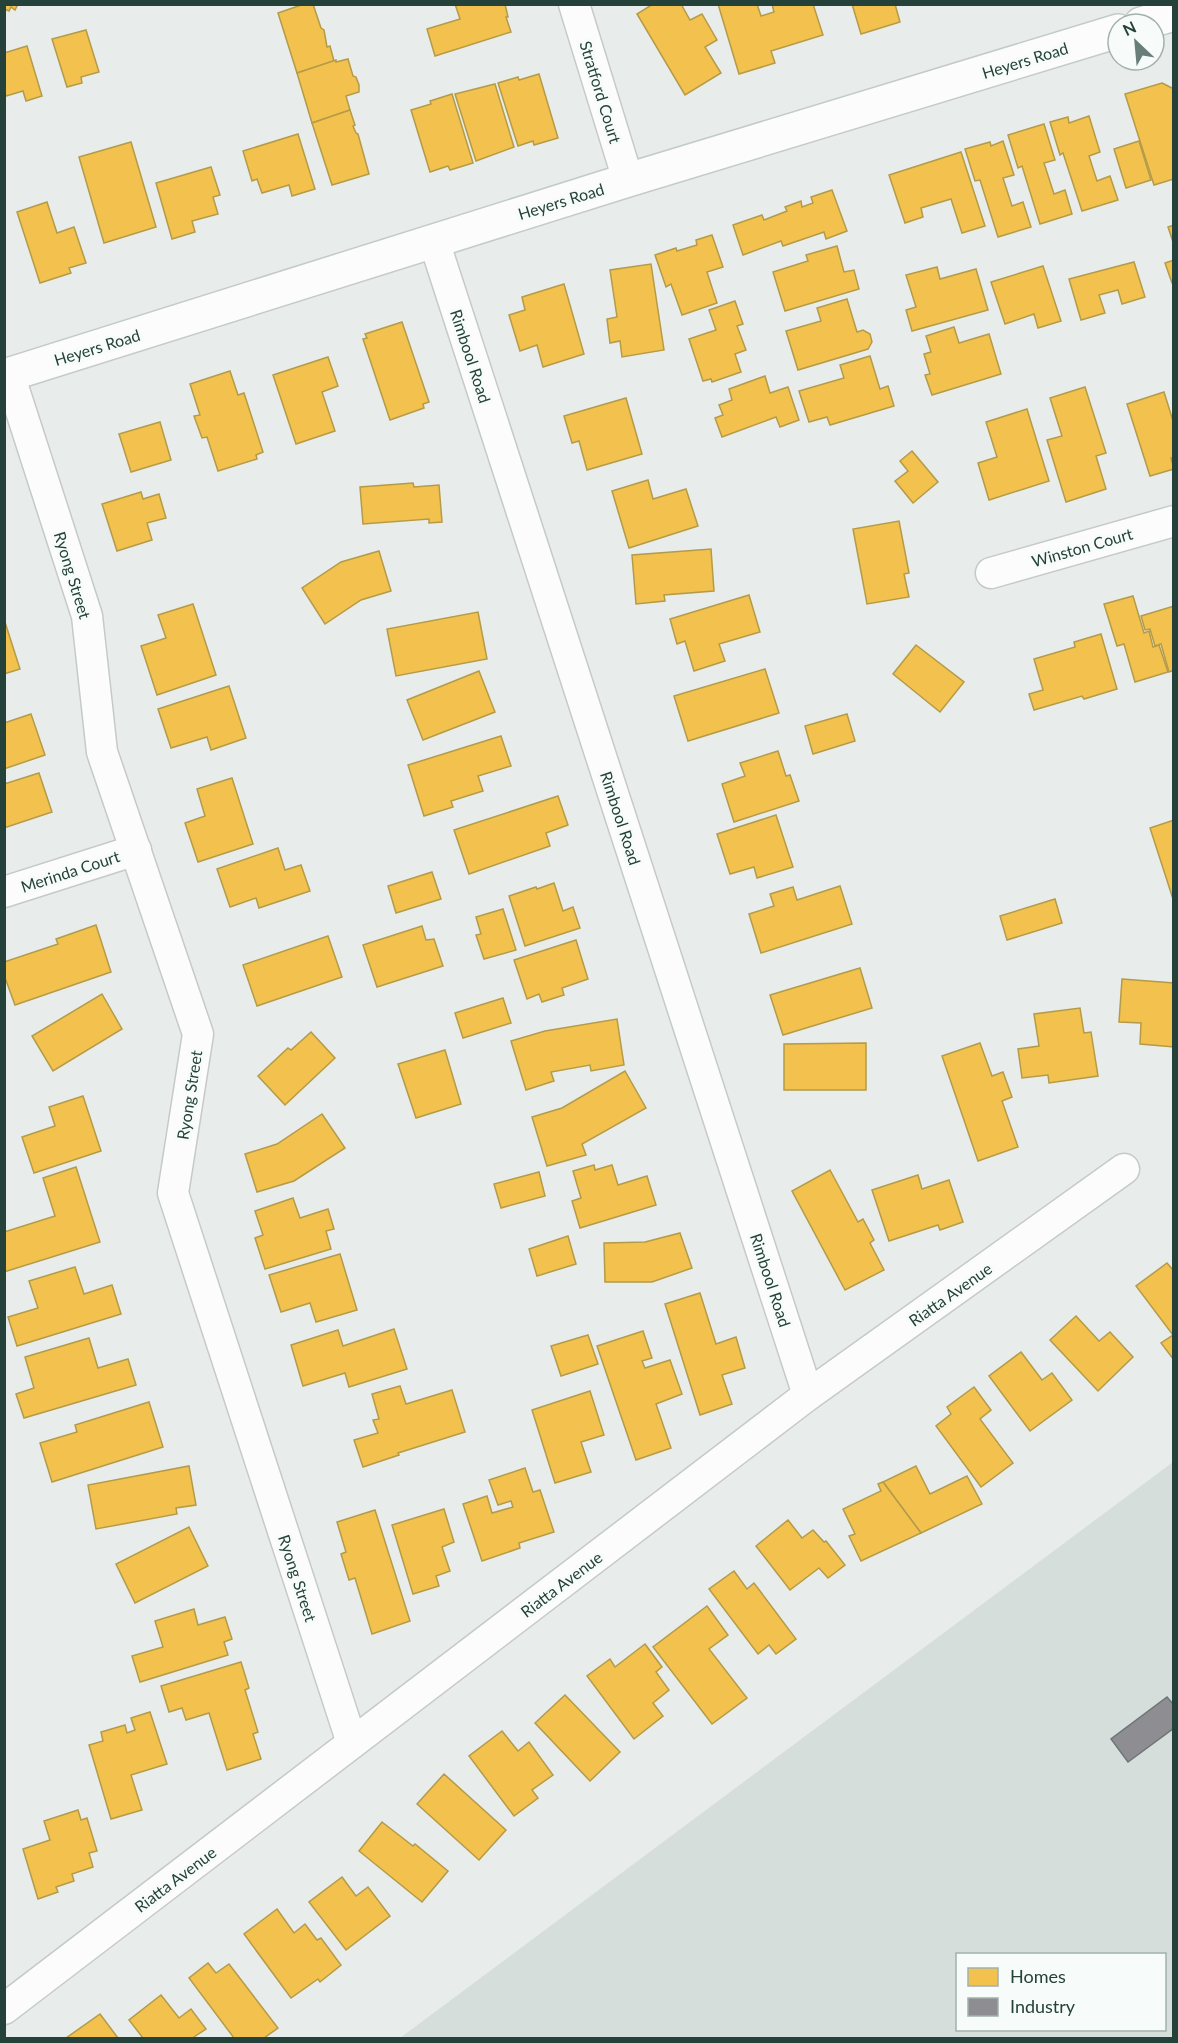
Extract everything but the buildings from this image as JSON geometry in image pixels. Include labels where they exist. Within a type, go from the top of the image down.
[{"type":"street","name":"Stratford Court","points":[[574,4],[628,180]]},
{"type":"street","name":"Heyers Road","points":[[7,375],[628,180],[1106,35]]},
{"type":"street","name":"Rimbool Road","points":[[434,241],[808,1395]]},
{"type":"street","name":"Ryong Street","points":[[7,375],[87,616],[102,752],[198,1034],[173,1193],[352,1743]]},
{"type":"street","name":"Winston Court","points":[[991,573],[1173,520]]},
{"type":"street","name":"Merinda Court","points":[[4,892],[136,850]]},
{"type":"street","name":"Riatta Avenue","points":[[4,2009],[808,1395],[1125,1169]]},
{"type":"shaded area","points":[[1173,1462],[1173,2038],[400,2038]]}]
